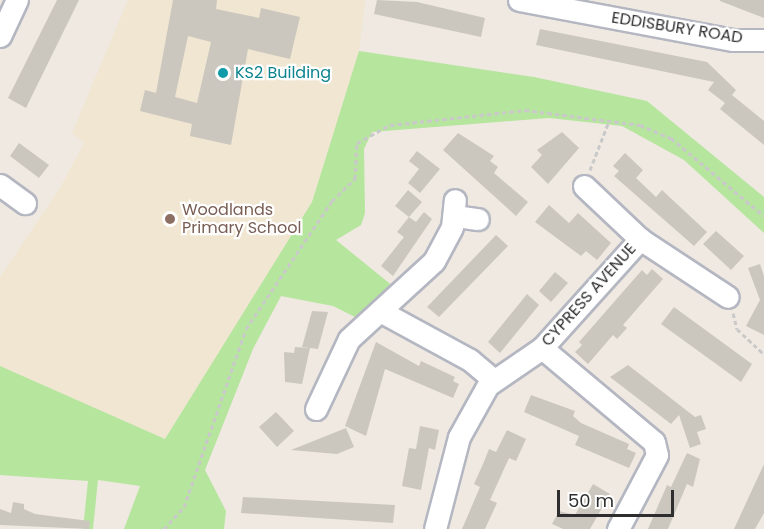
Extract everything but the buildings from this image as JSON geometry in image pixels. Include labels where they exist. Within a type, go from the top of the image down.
[{"type":"street","points":[[0,36],[17,0]]},
{"type":"street","name":"EDDISBURY ROAD","points":[[519,0],[733,40],[764,40]]},
{"type":"street","points":[[0,185],[25,203]]},
{"type":"street","name":"CYPRESS AVENUE","points":[[584,186],[640,239],[728,297]]},
{"type":"street","points":[[315,409],[339,356],[380,311],[434,261],[455,208],[478,219]]},
{"type":"street","name":"CYPRESS AVENUE","points":[[435,529],[459,437],[494,380],[542,348],[640,239]]},
{"type":"street","points":[[380,311],[470,360],[494,380]]},
{"type":"street","points":[[542,348],[654,442],[657,455],[618,529]]},
{"type":"path","points":[[164,529],[184,507],[202,443],[246,329],[332,201],[355,178],[357,143],[390,125],[525,110],[640,125],[671,138],[764,216]]},
{"type":"path","points":[[584,186],[609,121]]},
{"type":"path","points":[[728,297],[737,329],[764,354]]},
{"type":"shaded area","name":"Woodlands Primary School","points":[[128,0],[365,0],[359,51],[312,202],[165,439],[0,366],[0,277],[60,188],[84,143],[72,133]]},
{"type":"green space","points":[[359,51],[534,77],[647,101],[764,197],[764,233],[684,160],[622,126],[549,118],[372,132],[364,149],[365,213],[361,225],[336,240],[394,287],[357,318],[333,306],[281,296],[253,349],[205,470],[226,511],[224,529],[124,529],[140,486],[98,480],[93,529],[83,529],[88,481],[0,475],[0,366],[165,439],[312,202]]},
{"type":"place","name":"KS2 Building","points":[[223,73]]},
{"type":"place","name":"Woodlands Primary School","points":[[170,219]]}]
